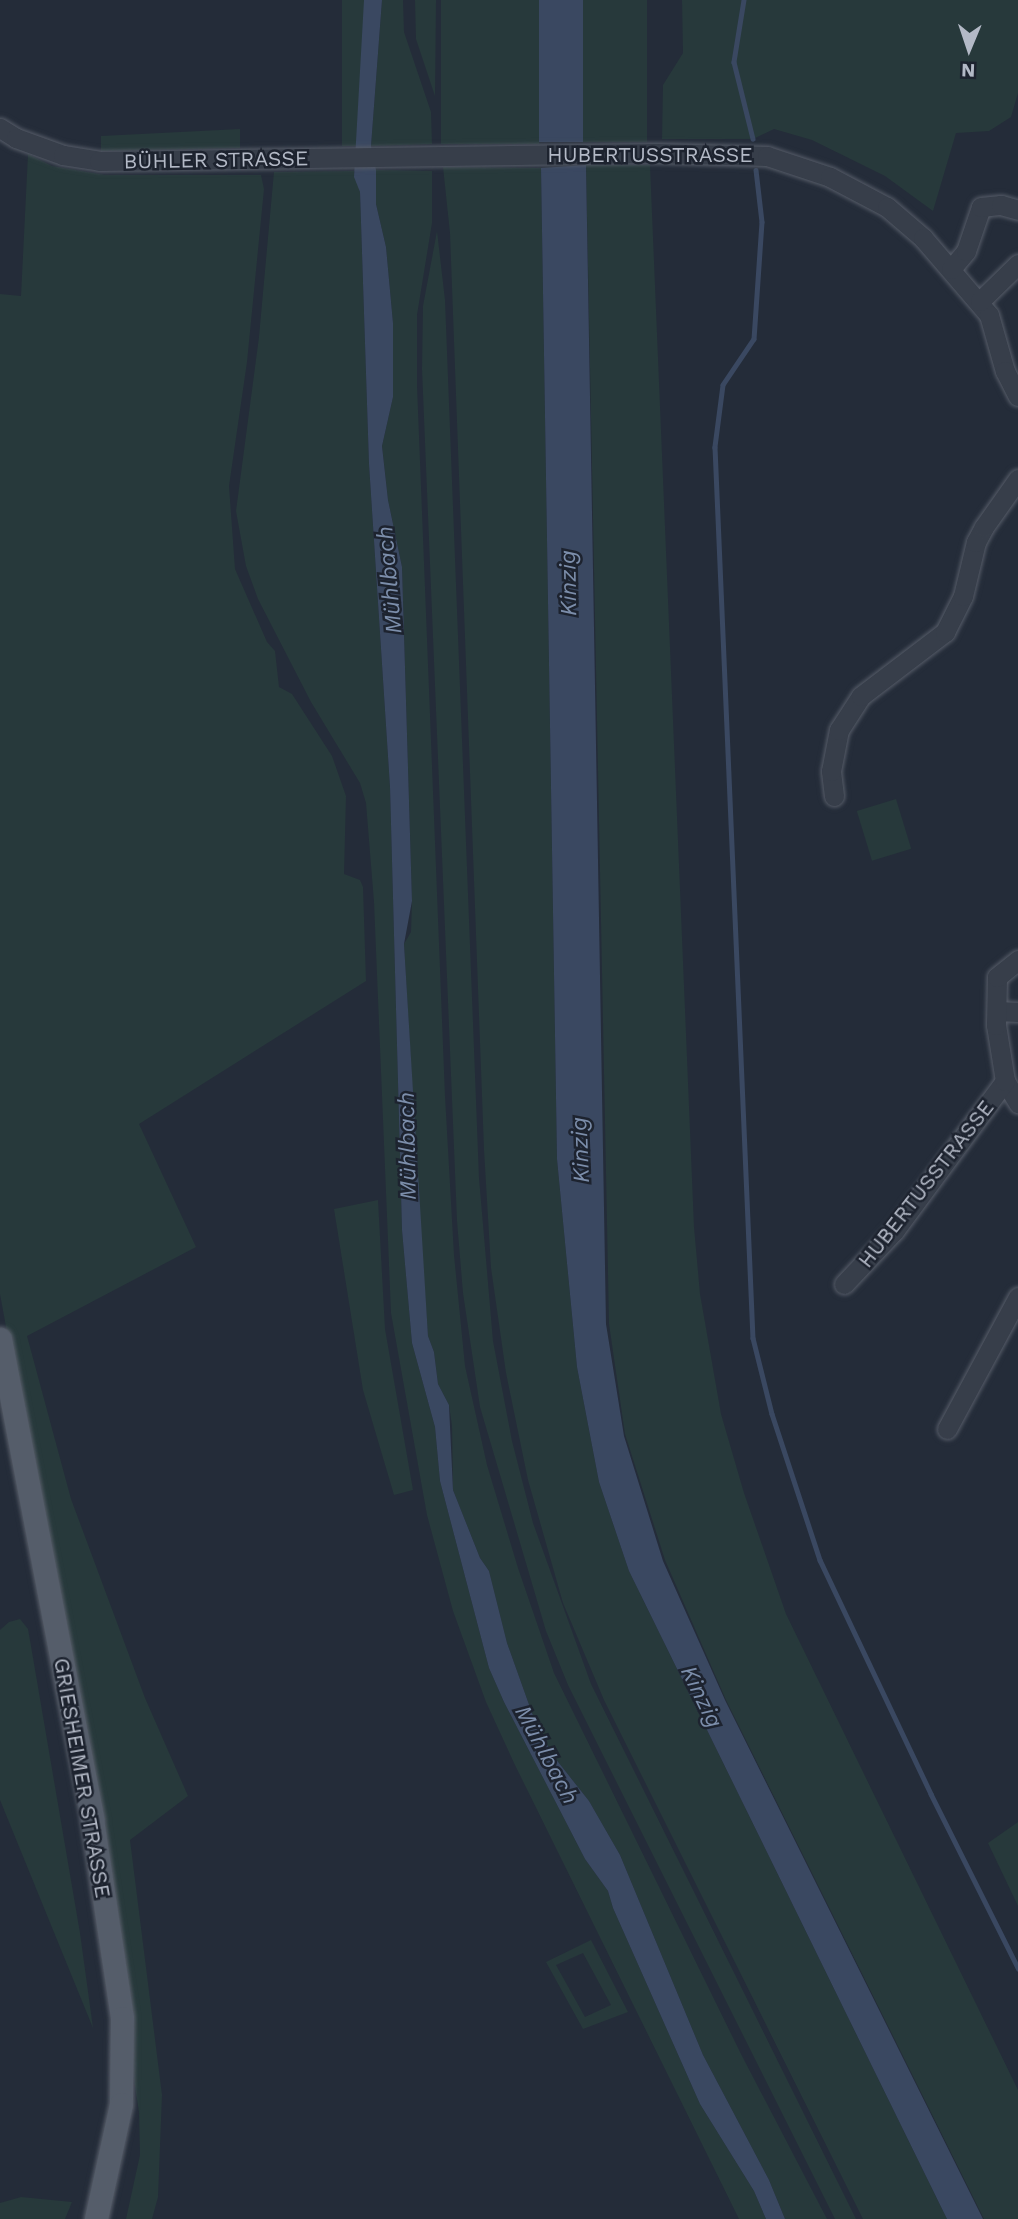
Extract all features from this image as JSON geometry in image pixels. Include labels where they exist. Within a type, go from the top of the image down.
[{"type":"main road","name":"GRIESHEIMER STRASSE","points":[[0,1339],[92,1819],[121,2018],[121,2104],[96,2219]]},
{"type":"street","name":"BÜHLER STRASSE","points":[[0,128],[16,138],[63,155],[99,162],[439,156]]},
{"type":"street","name":"HUBERTUSSTRASSE","points":[[439,156],[656,153],[767,156],[830,177],[887,207],[923,238],[980,301],[989,315],[1005,371],[1018,396]]},
{"type":"street","points":[[951,269],[966,251],[981,207],[1001,205],[1018,210]]},
{"type":"street","points":[[980,301],[1018,264]]},
{"type":"street","points":[[834,796],[831,771],[839,730],[861,696],[945,632],[963,596],[976,542],[1018,479]]},
{"type":"street","name":"HUBERTUSSTRASSE","points":[[1018,960],[998,977],[997,1011],[1005,1081],[1018,1103]]},
{"type":"street","points":[[997,1011],[1018,1012]]},
{"type":"street","name":"HUBERTUSSTRASSE","points":[[844,1284],[894,1231],[1005,1081]]},
{"type":"street","points":[[947,1429],[1018,1297]]},
{"type":"shaded area","points":[[342,0],[364,0],[364,146],[342,146]]},
{"type":"shaded area","points":[[382,0],[403,0],[404,32],[431,112],[432,144],[371,146]]},
{"type":"shaded area","points":[[415,0],[436,0],[435,96],[416,39]]},
{"type":"shaded area","points":[[441,0],[539,0],[539,144],[441,144]]},
{"type":"shaded area","points":[[583,0],[647,0],[647,142],[583,142]]},
{"type":"shaded area","points":[[682,0],[1018,0],[1018,93],[1011,117],[989,131],[956,133],[933,211],[885,176],[812,140],[774,129],[753,139],[662,139],[663,85],[683,53]]},
{"type":"shaded area","points":[[240,129],[240,148],[101,151],[101,136]]},
{"type":"shaded area","points":[[28,154],[52,166],[105,175],[261,175],[264,189],[247,362],[229,486],[235,569],[267,642],[275,651],[279,687],[292,694],[332,756],[346,796],[344,874],[360,880],[363,887],[366,981],[139,1124],[196,1247],[27,1336],[71,1499],[145,1698],[188,1796],[130,1840],[162,2095],[158,2197],[152,2219],[126,2219],[140,2155],[139,2112],[79,1727],[0,1294],[0,294],[21,296]]},
{"type":"shaded area","points":[[586,165],[650,165],[694,1227],[700,1294],[721,1414],[744,1493],[786,1614],[1018,2090],[1018,2219],[984,2219],[726,1700],[665,1560],[625,1434],[609,1324]]},
{"type":"shaded area","points":[[443,167],[541,168],[557,1159],[577,1367],[599,1482],[629,1571],[947,2219],[863,2219],[604,1700],[563,1603],[528,1480],[506,1373],[491,1268],[484,1150],[450,233]]},
{"type":"shaded area","points":[[376,170],[432,171],[432,223],[417,315],[417,385],[445,1096],[454,1255],[465,1366],[487,1465],[554,1673],[741,2054],[827,2219],[785,2219],[769,2180],[703,2055],[620,1855],[589,1801],[551,1753],[532,1713],[507,1643],[489,1571],[480,1558],[453,1490],[452,1426],[449,1405],[438,1384],[434,1352],[428,1336],[421,1237],[404,944],[411,932],[412,901],[402,567],[388,500],[382,446],[393,397],[393,323],[386,247],[376,204]]},
{"type":"shaded area","points":[[354,171],[360,192],[369,464],[390,787],[402,1230],[412,1343],[435,1427],[440,1481],[489,1668],[585,1859],[608,1891],[613,1908],[700,2104],[754,2191],[766,2219],[739,2219],[514,1763],[486,1702],[453,1611],[427,1515],[391,1313],[374,902],[366,803],[360,783],[311,702],[258,599],[246,566],[236,511],[259,337],[274,172]]},
{"type":"shaded area","points":[[437,231],[445,300],[479,1178],[493,1341],[512,1441],[533,1523],[591,1684],[856,2219],[835,2219],[568,1685],[546,1631],[480,1407],[463,1293],[457,1221],[422,369],[423,306]]},
{"type":"shaded area","points":[[896,799],[911,849],[872,861],[857,811]]},
{"type":"shaded area","points":[[378,1200],[385,1329],[413,1490],[394,1495],[363,1390],[334,1209]]},
{"type":"shaded area","points":[[20,1619],[28,1629],[80,1933],[93,2028],[0,1800],[0,1630],[9,1622]]},
{"type":"shaded area","points":[[1018,1822],[1018,1906],[988,1843]]},
{"type":"shaded area","points":[[591,1940],[628,2012],[583,2029],[546,1962]],"holes":[[[583,1953],[611,2005],[585,2017],[556,1965]]]},
{"type":"shaded area","points":[[21,2197],[72,2202],[65,2219],[0,2219],[0,2203]]},
{"type":"water","name":"Mühlbach","points":[[364,0],[382,0],[371,146],[376,170],[376,204],[386,247],[393,323],[393,397],[382,446],[388,500],[402,567],[412,901],[404,944],[428,1336],[434,1352],[438,1384],[449,1405],[453,1490],[480,1558],[489,1571],[507,1643],[532,1713],[551,1753],[589,1801],[620,1855],[703,2055],[769,2180],[785,2219],[766,2219],[754,2191],[700,2104],[613,1908],[608,1891],[585,1859],[489,1668],[440,1481],[435,1427],[412,1343],[402,1230],[390,787],[369,464],[360,192],[354,177]]},
{"type":"water","points":[[539,0],[583,0],[583,142],[539,142]]},
{"type":"water","name":"Kinzig","points":[[586,165],[606,1324],[624,1436],[663,1561],[725,1700],[983,2219],[947,2219],[629,1571],[599,1482],[577,1367],[557,1159],[541,168]]},
{"type":"waterway","points":[[744,0],[734,62],[753,139]]},
{"type":"waterway","points":[[756,170],[762,222],[754,339],[723,385],[715,447],[753,1338],[772,1414],[820,1560],[931,1794],[1018,1968]]}]
